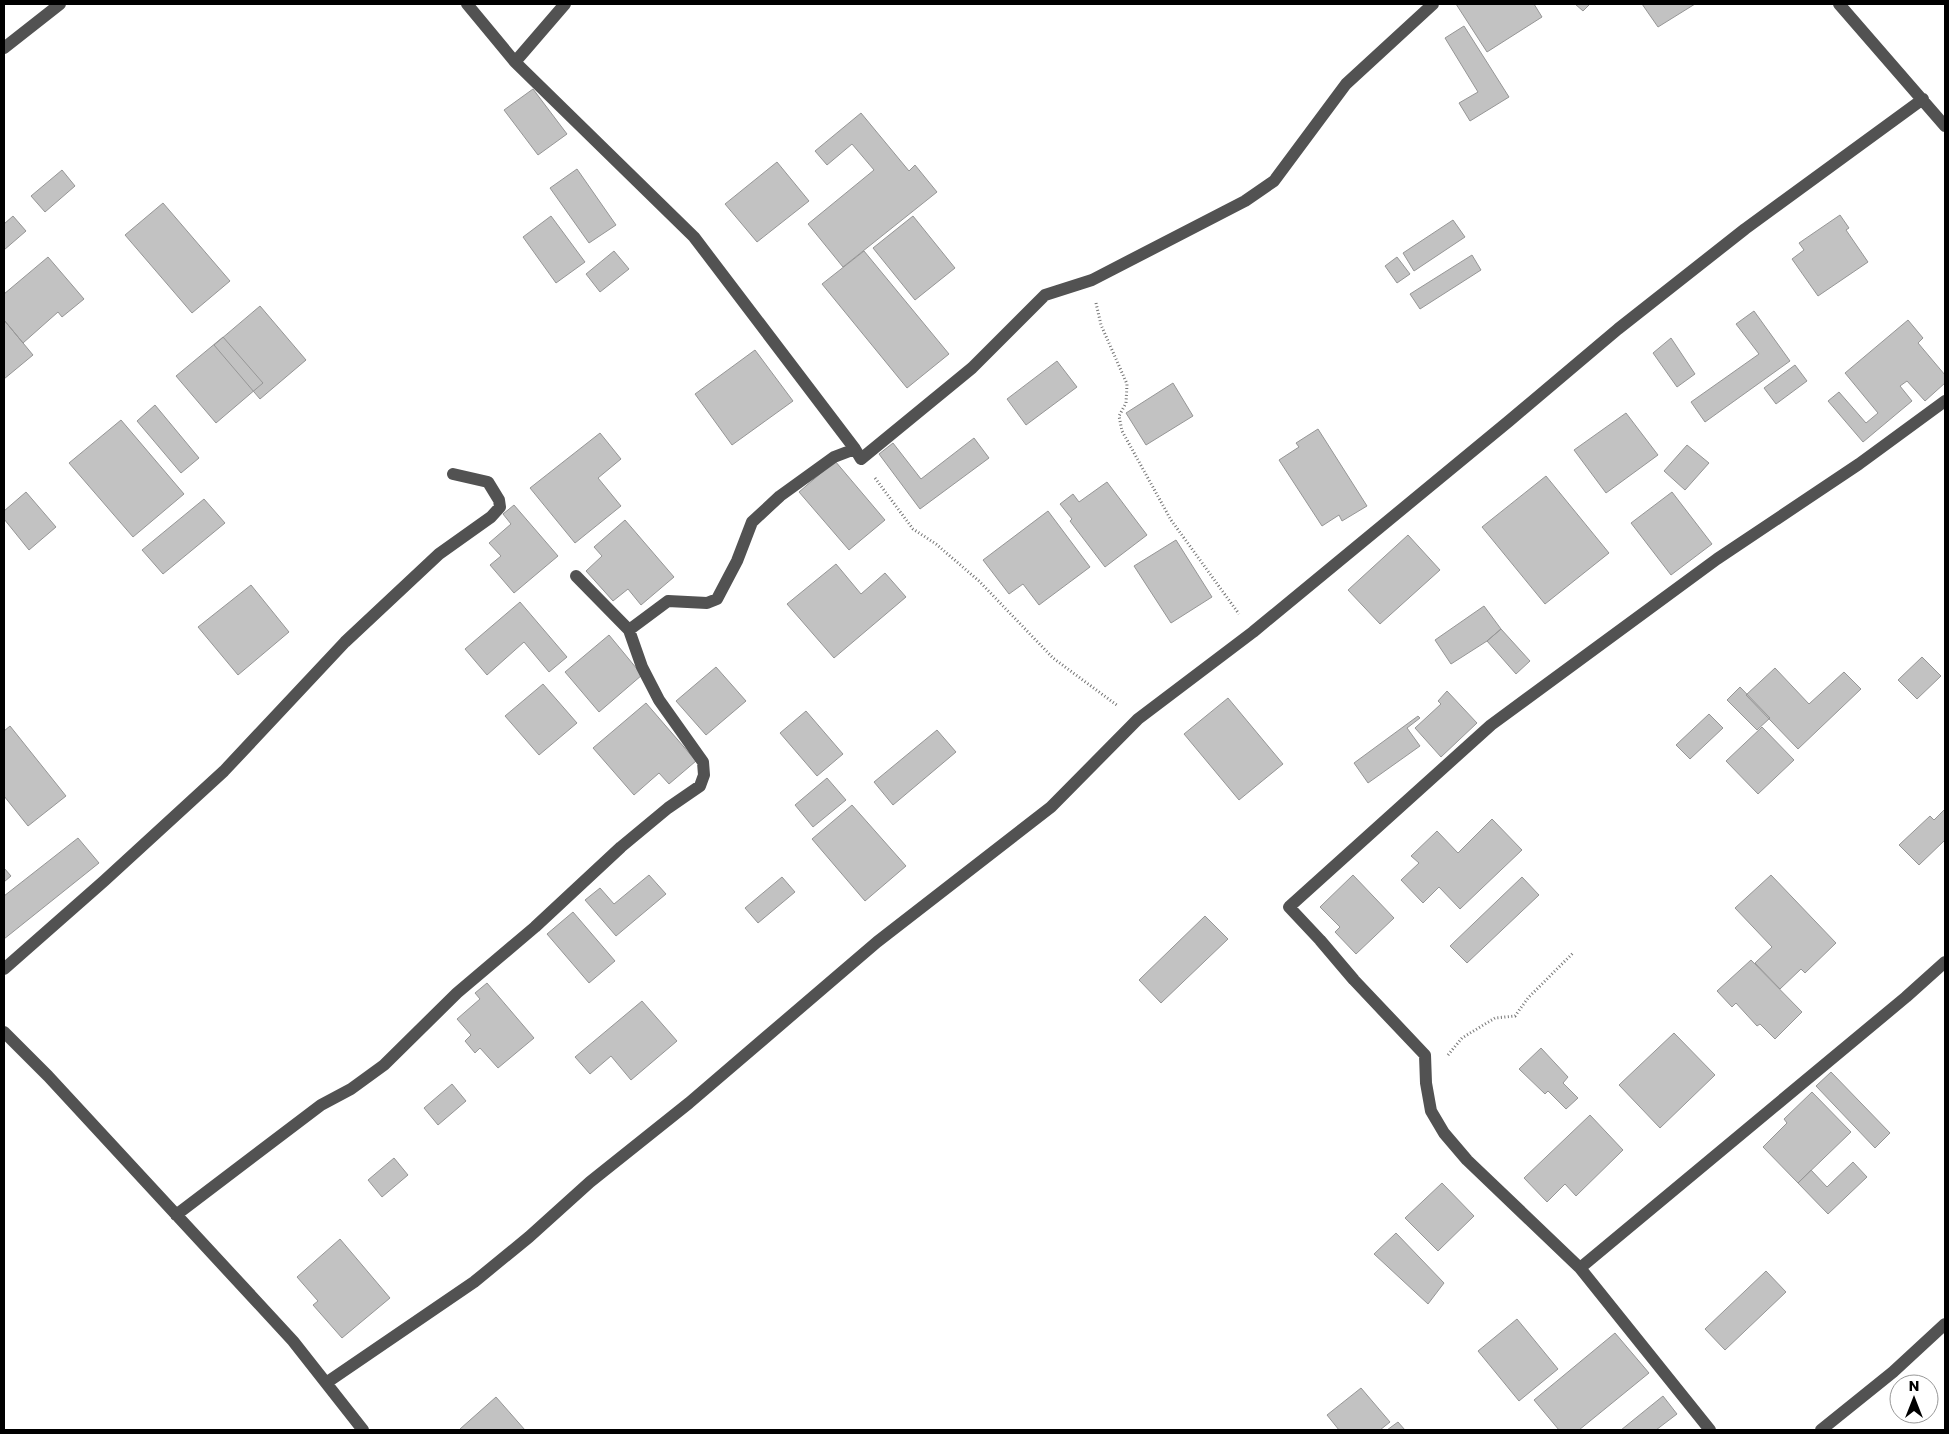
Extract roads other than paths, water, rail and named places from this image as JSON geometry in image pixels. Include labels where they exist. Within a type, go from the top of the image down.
[{"type":"street","points":[[4,48],[60,4]]},
{"type":"street","points":[[467,4],[515,62],[694,237],[858,454]]},
{"type":"street","points":[[515,62],[565,4]]},
{"type":"street","points":[[629,630],[668,601],[707,602],[717,599],[737,561],[752,522],[780,496],[834,457],[858,454],[972,368],[1045,294],[1092,280],[1245,201],[1274,181],[1346,84],[1433,4]]},
{"type":"street","points":[[1839,4],[1945,126]]},
{"type":"street","points":[[326,1383],[474,1282],[522,1243],[590,1182],[689,1103],[876,942],[1051,807],[1138,720],[1253,632],[1618,329],[1745,229],[1923,100]]},
{"type":"street","points":[[1710,1430],[1580,1268],[1467,1160],[1444,1133],[1431,1111],[1426,1083],[1425,1055],[1354,980],[1289,907],[1491,725],[1717,559],[1859,464],[1945,400]]},
{"type":"street","points":[[4,970],[224,771],[345,642],[439,554],[491,517],[500,507],[499,500],[488,482],[453,474]]},
{"type":"street","points":[[176,1215],[321,1104],[351,1089],[384,1065],[457,993],[536,927],[621,846],[668,808],[700,786],[704,775],[703,762],[658,700],[642,667],[629,630],[576,576]]},
{"type":"street","points":[[1580,1268],[1906,997],[1945,962]]},
{"type":"street","points":[[4,1032],[48,1076],[269,1315],[363,1430]]},
{"type":"street","points":[[1821,1430],[1892,1372],[1945,1324]]}]
